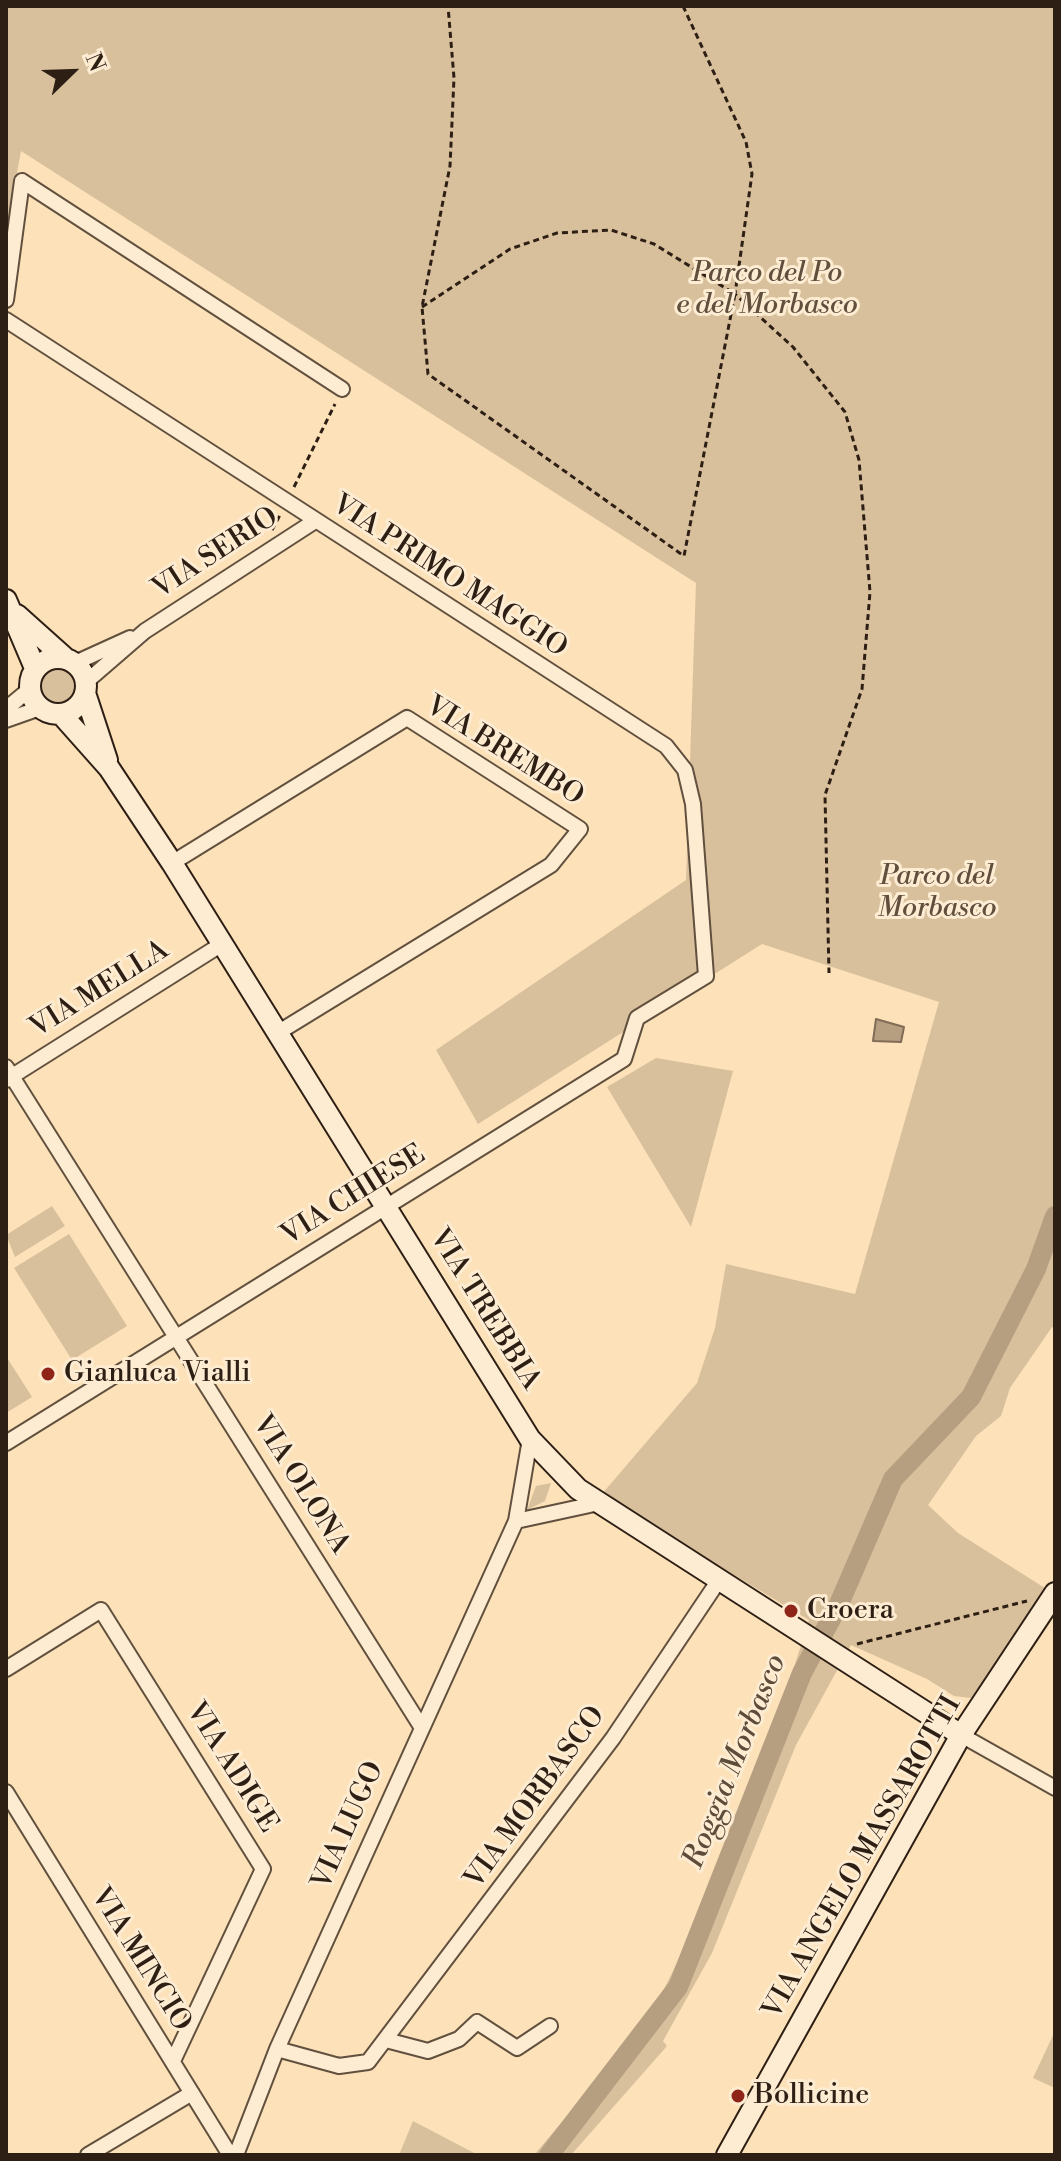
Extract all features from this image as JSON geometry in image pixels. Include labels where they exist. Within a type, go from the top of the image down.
[{"type":"street","points":[[6,300],[22,181],[342,389]]},
{"type":"street","name":"VIA PRIMO MAGGIO","points":[[6,320],[666,746],[685,770],[693,804],[706,976]]},
{"type":"street","name":"VIA SERIO","points":[[85,688],[145,631],[315,521]]},
{"type":"street","points":[[6,720],[40,708],[61,714],[76,707],[85,688],[70,661],[10,607]]},
{"type":"street","points":[[6,709],[30,689],[35,668],[10,607]]},
{"type":"street","name":"VIA SERIO","points":[[70,661],[145,631]]},
{"type":"street","points":[[35,668],[49,659],[70,661]]},
{"type":"street","name":"VIA TREBBIA","points":[[85,688],[109,768]]},
{"type":"street","points":[[30,689],[40,708]]},
{"type":"street","name":"VIA TREBBIA","points":[[61,714],[109,768],[172,863],[530,1439],[578,1489],[827,1652],[961,1735]]},
{"type":"street","name":"VIA BREMBO","points":[[172,863],[407,718],[580,829],[551,865],[279,1032]]},
{"type":"street","name":"VIA MELLA","points":[[8,1074],[222,944]]},
{"type":"street","name":"VIA CHIESE","points":[[6,1443],[624,1059],[637,1018],[706,976]]},
{"type":"street","name":"VIA OLONA","points":[[8,1074],[422,1728]]},
{"type":"street","name":"VIA LUGO","points":[[233,2155],[277,2049],[516,1521],[530,1439]]},
{"type":"street","points":[[516,1521],[599,1503]]},
{"type":"street","name":"VIA MORBASCO","points":[[277,2049],[339,2066],[368,2062],[613,1738],[719,1580]]},
{"type":"street","name":"VIA ANGELO MASSAROTTI","points":[[727,2155],[961,1735],[1055,1593]]},
{"type":"street","name":"VIA ADIGE","points":[[6,1669],[101,1610],[263,1869],[173,2061]]},
{"type":"street","points":[[961,1735],[1055,1788]]},
{"type":"street","name":"VIA MINCIO","points":[[6,1792],[233,2155]]},
{"type":"street","points":[[386,2040],[428,2051],[459,2039],[477,2022],[517,2048],[550,2026]]},
{"type":"street","points":[[88,2155],[192,2093]]},
{"type":"path","points":[[448,6],[454,78],[450,166],[422,307],[428,374],[684,556],[735,294],[752,174],[746,142],[683,6]]},
{"type":"path","points":[[422,307],[510,249],[557,233],[611,230],[654,244],[735,294],[793,347],[845,412],[859,460],[870,592],[862,689],[825,795],[829,973]]},
{"type":"path","points":[[272,531],[342,389]]},
{"type":"path","points":[[857,1644],[1055,1593]]},
{"type":"green space","name":"Parco del Po e del Morbasco","points":[[6,6],[1055,6],[1055,1328],[1052,1327],[1010,1388],[1001,1416],[976,1436],[928,1505],[958,1533],[1048,1590],[971,1698],[954,1696],[927,1679],[851,1645],[796,1745],[712,1953],[663,2041],[667,2046],[571,2155],[534,2155],[649,2019],[682,1953],[728,1841],[781,1708],[809,1620],[601,1495],[697,1383],[715,1328],[726,1264],[855,1294],[939,1002],[762,944],[478,1124],[436,1050],[686,880],[696,583],[21,151],[6,232]]},
{"type":"green space","points":[[58,667],[71,673],[77,686],[71,699],[58,705],[45,699],[39,686],[45,673]]},
{"type":"green space","points":[[656,1058],[733,1071],[691,1227],[607,1087]]},
{"type":"green space","points":[[52,1206],[65,1226],[15,1257],[6,1235]]},
{"type":"green space","points":[[69,1234],[127,1326],[72,1360],[14,1268]]},
{"type":"green space","points":[[6,1356],[32,1397],[6,1413]]},
{"type":"green space","points":[[551,1483],[545,1501],[527,1510],[536,1486]]},
{"type":"green space","points":[[1055,2031],[1055,2088],[1033,2078]]},
{"type":"green space","points":[[413,2121],[478,2155],[399,2155]]},
{"type":"shaded area","points":[[876,1019],[904,1027],[901,1042],[873,1041]]},
{"type":"waterway","name":"Roggia Morbasco","points":[[549,2155],[678,1987],[802,1673],[839,1604],[893,1479],[971,1397],[1036,1269],[1055,1216]]},
{"type":"place","name":"Gianluca Vialli","points":[[48,1374]]},
{"type":"place","name":"Croera","points":[[791,1611]]},
{"type":"place","name":"Bollicine","points":[[738,2096]]},
{"type":"park label","name":"Parco del Morbasco","points":[[937,893]]}]
